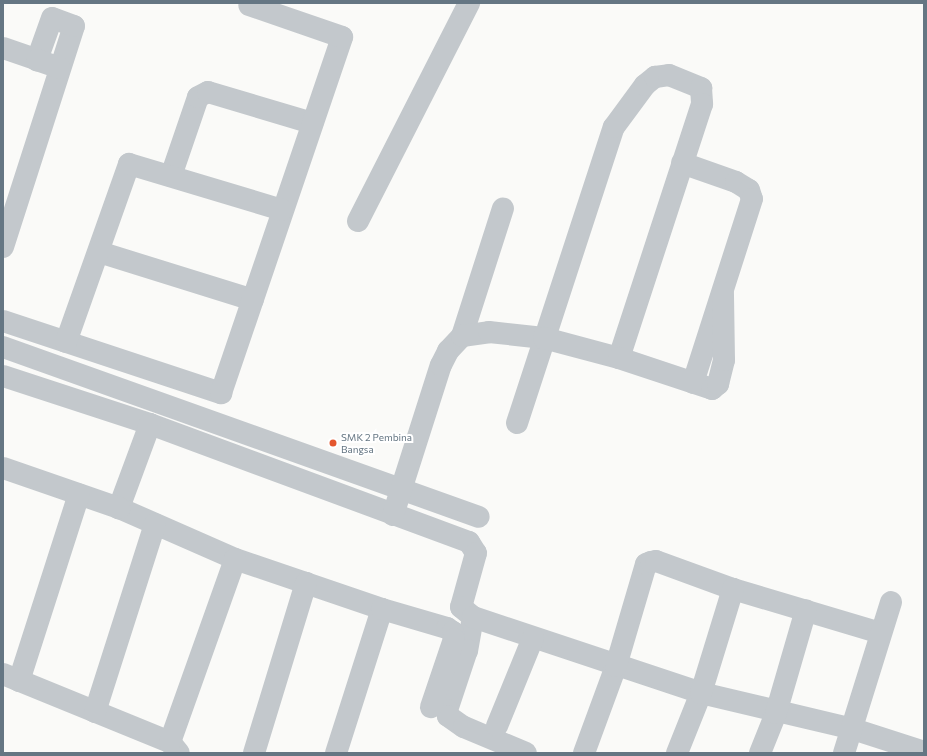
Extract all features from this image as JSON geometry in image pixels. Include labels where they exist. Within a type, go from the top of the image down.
[{"type":"street","points":[[358,220],[468,3]]},
{"type":"street","points":[[3,321],[221,394],[282,210],[342,38],[249,5]]},
{"type":"street","points":[[3,247],[74,26],[55,11],[37,60]]},
{"type":"street","points":[[3,48],[60,68]]},
{"type":"street","points":[[517,423],[614,126],[645,85],[661,74],[696,84],[701,88],[703,95],[619,358]]},
{"type":"street","points":[[171,176],[198,97],[208,92],[312,123]]},
{"type":"street","points":[[462,336],[489,332],[544,338],[619,358],[693,383],[750,206],[751,195],[736,182],[682,163]]},
{"type":"street","points":[[66,342],[129,164],[282,210]]},
{"type":"street","points":[[393,515],[399,490],[441,365],[448,351],[462,336],[503,208]]},
{"type":"street","points":[[99,252],[253,300]]},
{"type":"street","points":[[3,347],[237,428],[399,490],[479,517]]},
{"type":"street","points":[[3,376],[150,424],[229,452],[393,515],[469,542],[474,547],[476,553],[460,607],[473,617],[616,666],[701,693],[776,713],[853,729],[924,752]]},
{"type":"street","points":[[119,508],[150,424]]},
{"type":"street","points":[[229,452],[237,428]]},
{"type":"street","points":[[3,469],[119,508],[235,559],[382,609],[448,628],[453,632],[454,639],[431,707]]},
{"type":"street","points":[[79,494],[11,678],[95,712],[174,748],[235,559]]},
{"type":"street","points":[[95,712],[155,524]]},
{"type":"street","points":[[584,753],[616,666],[646,564],[656,561],[733,589],[881,633]]},
{"type":"street","points":[[254,753],[306,583]]},
{"type":"street","points":[[677,753],[701,693],[733,589]]},
{"type":"street","points":[[844,753],[853,729],[891,602]]},
{"type":"street","points":[[336,753],[382,609]]},
{"type":"street","points":[[760,753],[776,713],[806,610]]},
{"type":"street","points":[[473,617],[467,650],[447,710],[448,716],[464,727],[526,753]]},
{"type":"street","points":[[496,726],[533,638]]},
{"type":"place","name":"SMK 2 Pembina Bangsa","points":[[333,443]]}]
